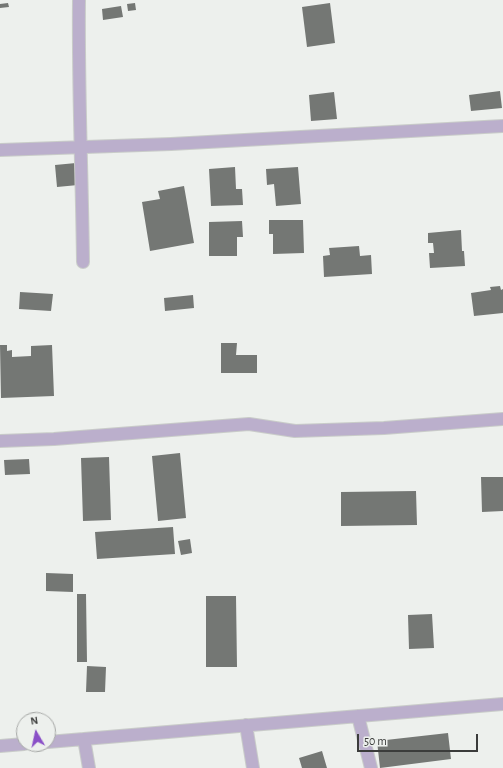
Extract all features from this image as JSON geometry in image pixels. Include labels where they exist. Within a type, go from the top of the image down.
[{"type":"street","points":[[79,0],[78,58],[82,146],[83,262]]},
{"type":"street","points":[[0,150],[171,144],[503,126]]},
{"type":"street","points":[[0,441],[54,439],[249,424],[295,431],[384,428],[503,419]]},
{"type":"street","points":[[56,741],[503,704]]},
{"type":"street","points":[[358,716],[371,768]]},
{"type":"street","points":[[246,725],[252,768]]},
{"type":"street","points":[[84,739],[89,768]]},
{"type":"street","points":[[0,746],[16,745]]},
{"type":"building","points":[[8,3],[9,7],[0,8],[0,4]]},
{"type":"building","points":[[135,3],[136,10],[128,11],[127,4]]},
{"type":"building","points":[[330,3],[335,43],[307,47],[302,7]]},
{"type":"building","points":[[121,6],[123,17],[103,20],[102,9]]},
{"type":"building","points":[[500,91],[502,108],[471,111],[469,95]]},
{"type":"building","points":[[334,92],[337,119],[311,121],[309,95]]},
{"type":"building","points":[[76,163],[78,185],[57,187],[55,165]]},
{"type":"building","points":[[235,167],[236,189],[242,189],[243,205],[211,206],[209,169]]},
{"type":"building","points":[[298,167],[301,204],[276,206],[274,184],[267,185],[266,169]]},
{"type":"building","points":[[184,186],[194,243],[150,251],[142,202],[160,199],[158,191]]},
{"type":"building","points":[[269,220],[303,220],[304,253],[273,254],[273,234],[269,234]]},
{"type":"building","points":[[242,221],[243,237],[237,237],[237,256],[209,256],[209,222]]},
{"type":"building","points":[[461,230],[462,251],[464,251],[465,266],[430,268],[429,253],[434,253],[433,243],[428,243],[428,233]]},
{"type":"building","points":[[359,246],[360,256],[371,255],[372,274],[324,277],[323,256],[330,255],[329,248]]},
{"type":"building","points":[[500,286],[501,290],[503,289],[503,313],[474,316],[471,293],[491,290],[490,287]]},
{"type":"building","points":[[20,292],[53,294],[51,311],[19,309]]},
{"type":"building","points":[[193,295],[194,308],[165,311],[164,298]]},
{"type":"building","points":[[221,343],[237,343],[236,355],[257,355],[257,373],[221,373]]},
{"type":"building","points":[[0,345],[7,345],[7,351],[12,350],[12,357],[31,356],[31,346],[52,345],[54,396],[1,398]]},
{"type":"building","points":[[180,453],[186,518],[158,521],[152,456]]},
{"type":"building","points":[[109,457],[111,520],[83,521],[81,458]]},
{"type":"building","points":[[29,459],[30,474],[5,475],[4,460]]},
{"type":"building","points":[[481,477],[503,477],[503,511],[482,512]]},
{"type":"building","points":[[416,491],[417,525],[341,526],[341,492]]},
{"type":"building","points":[[173,527],[175,554],[97,559],[95,532]]},
{"type":"building","points":[[190,539],[192,553],[181,555],[178,541]]},
{"type":"building","points":[[46,573],[73,574],[73,592],[46,591]]},
{"type":"building","points":[[77,594],[86,594],[87,662],[77,662]]},
{"type":"building","points":[[206,596],[236,596],[237,667],[206,667]]},
{"type":"building","points":[[432,614],[434,648],[409,649],[408,615]]},
{"type":"building","points":[[87,666],[106,667],[105,692],[86,692]]},
{"type":"building","points":[[448,733],[451,759],[380,768],[377,741]]},
{"type":"building","points":[[322,751],[327,768],[302,768],[299,758]]}]
